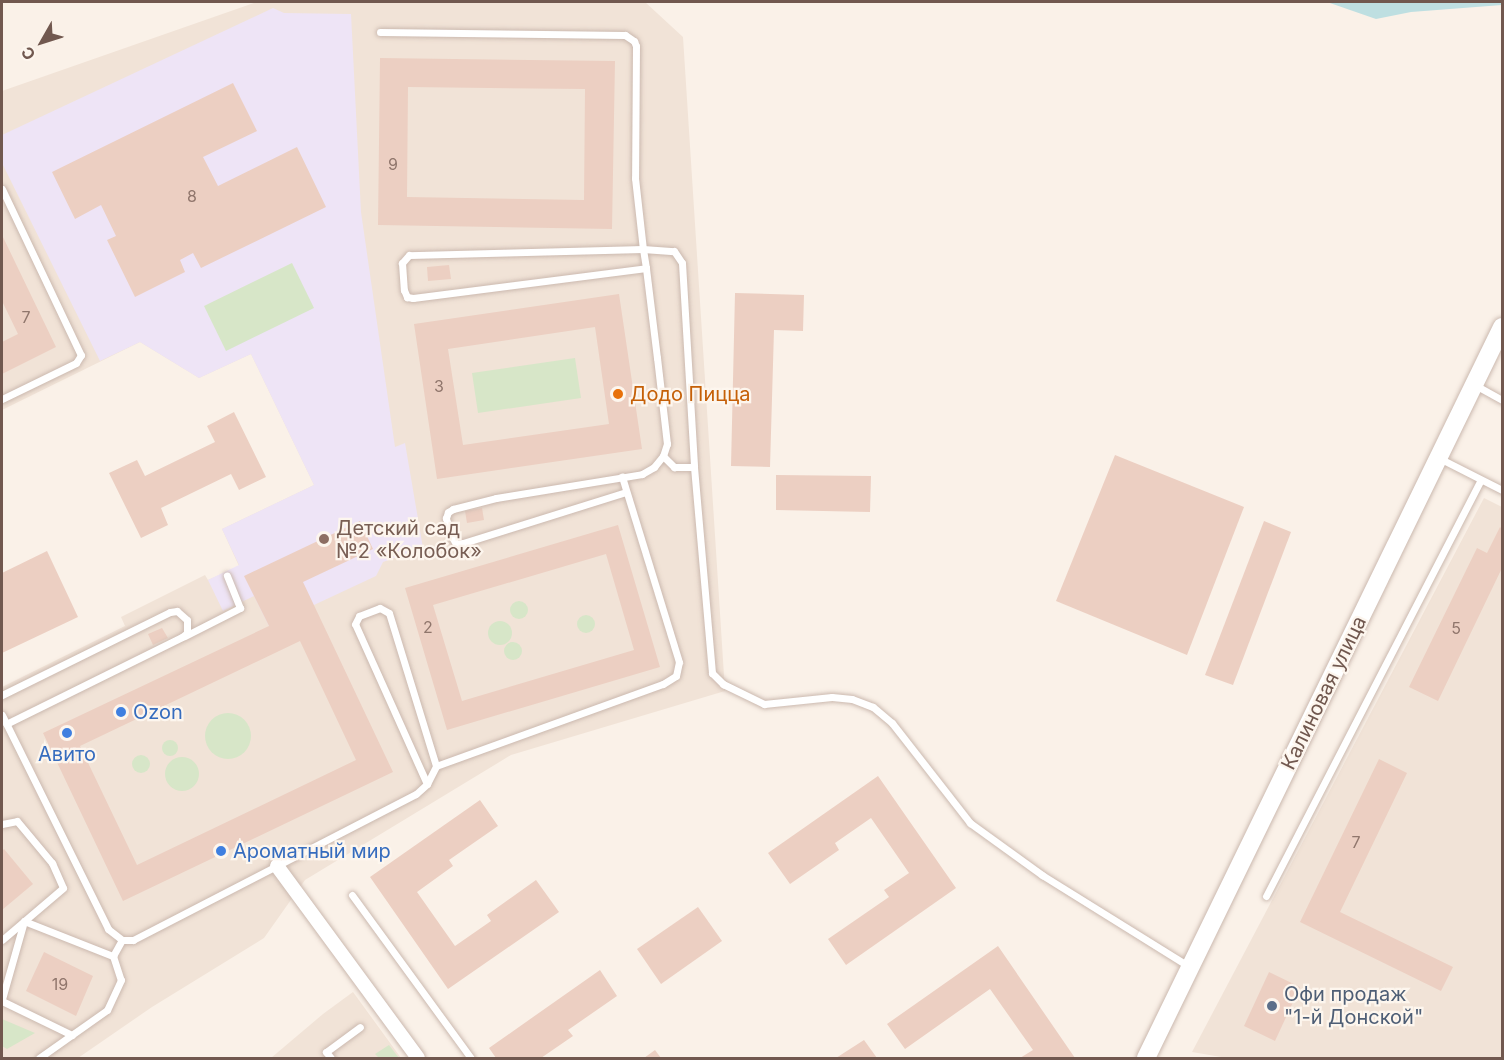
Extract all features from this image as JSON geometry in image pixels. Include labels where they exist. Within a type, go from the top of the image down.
[{"type":"street","name":"Калиновая улица","points":[[1146,1059],[1503,327]]},
{"type":"street","points":[[277,866],[418,1059]]},
{"type":"lane","points":[[380,32],[630,37],[636,46],[635,178],[667,444],[663,456],[654,467],[642,474],[496,498],[453,509],[448,512],[446,518],[456,544],[463,543],[626,492]]},
{"type":"lane","points":[[2,189],[81,355],[76,363],[2,399]]},
{"type":"lane","points":[[646,267],[413,298],[407,297],[404,290],[402,263],[409,255],[674,250],[682,262],[694,467],[711,666],[716,679],[764,704],[832,697],[852,699],[873,707],[892,723],[970,823],[1042,875],[1190,968]]},
{"type":"lane","points":[[1475,385],[1503,399]]},
{"type":"lane","points":[[663,456],[674,467],[694,467]]},
{"type":"lane","points":[[1439,458],[1503,490]]},
{"type":"lane","points":[[436,766],[663,684],[676,676],[679,662],[622,477]]},
{"type":"lane","points":[[1266,897],[1481,480]]},
{"type":"lane","points":[[6,724],[240,608],[227,575]]},
{"type":"lane","points":[[2,716],[108,929],[122,940],[133,940],[416,794],[427,784],[436,766],[389,612],[380,608],[359,616],[355,624],[427,784]]},
{"type":"lane","points":[[2,695],[171,612],[177,611],[187,620],[187,633],[182,637]]},
{"type":"lane","points":[[2,824],[17,821],[52,863],[62,880],[63,888],[2,940]]},
{"type":"lane","points":[[352,895],[471,1059]]},
{"type":"lane","points":[[24,921],[113,956]]},
{"type":"lane","points":[[24,921],[2,1000],[72,1035]]},
{"type":"lane","points":[[39,1059],[107,1010],[121,980],[113,956],[122,940]]},
{"type":"lane","points":[[331,1059],[326,1052],[360,1027]]},
{"type":"shaded area","points":[[257,2],[645,2],[683,37],[725,691],[511,755],[305,880],[264,938],[152,1007],[78,1058],[2,1058],[2,687],[125,626],[121,617],[205,575],[208,580],[239,566],[222,529],[314,485],[251,354],[199,378],[140,342],[2,410],[2,91]]},
{"type":"shaded area","points":[[273,8],[284,13],[351,14],[361,212],[395,447],[405,443],[423,548],[383,562],[376,576],[269,626],[254,596],[223,611],[208,580],[239,565],[222,529],[314,485],[251,354],[199,378],[140,342],[100,361],[2,163],[2,135]]},
{"type":"shaded area","points":[[1484,498],[1502,507],[1502,1058],[1227,1058],[1192,1052]]},
{"type":"shaded area","points":[[353,992],[401,1058],[271,1058],[323,1014]]},
{"type":"green space","points":[[292,263],[314,308],[226,351],[204,306]]},
{"type":"green space","points":[[575,358],[581,398],[478,413],[472,373]]},
{"type":"green space","points":[[519,601],[525,604],[528,610],[525,616],[519,619],[513,616],[510,610],[513,604]]},
{"type":"green space","points":[[586,615],[592,618],[595,624],[592,630],[586,633],[580,630],[577,624],[580,618]]},
{"type":"green space","points":[[500,621],[505,622],[511,628],[511,638],[505,644],[500,645],[495,644],[489,638],[488,633],[489,628],[495,622]]},
{"type":"green space","points":[[513,642],[519,645],[522,651],[519,657],[513,660],[507,657],[504,651],[507,645]]},
{"type":"green space","points":[[228,713],[244,720],[251,736],[244,752],[228,759],[212,752],[205,736],[212,720]]},
{"type":"green space","points":[[170,740],[176,742],[178,748],[176,754],[170,756],[164,754],[162,748],[164,742]]},
{"type":"green space","points":[[141,755],[147,758],[150,764],[147,770],[141,773],[135,770],[132,764],[135,758]]},
{"type":"green space","points":[[182,757],[194,762],[199,774],[194,786],[182,791],[170,786],[165,774],[170,762]]},
{"type":"green space","points":[[2,1019],[35,1033],[7,1049],[2,1046]]},
{"type":"green space","points":[[389,1045],[399,1058],[379,1058],[375,1054]]},
{"type":"water","points":[[1327,2],[1502,2],[1502,5],[1411,12],[1376,19]]},
{"type":"building","points":[[380,58],[615,61],[612,229],[378,225]],"holes":[[[408,87],[585,89],[584,200],[407,197]]]},
{"type":"building","points":[[233,83],[257,131],[203,157],[218,186],[297,147],[326,207],[201,268],[193,253],[180,260],[185,272],[135,297],[107,240],[116,236],[101,205],[75,219],[52,172]]},
{"type":"building","points":[[2,235],[56,347],[2,374],[2,342],[18,334],[2,301]]},
{"type":"building","points":[[449,265],[451,279],[428,281],[427,267]]},
{"type":"building","points":[[735,293],[804,295],[803,331],[774,330],[770,467],[731,466]]},
{"type":"building","points":[[619,294],[642,449],[437,479],[414,324]],"holes":[[[595,327],[609,424],[463,445],[448,349]]]},
{"type":"building","points":[[234,412],[266,477],[239,490],[231,474],[161,508],[168,525],[141,538],[109,473],[137,460],[145,476],[215,442],[207,426]]},
{"type":"building","points":[[1115,455],[1244,507],[1187,655],[1056,601]]},
{"type":"building","points":[[776,475],[871,476],[870,512],[776,510]]},
{"type":"building","points":[[482,508],[484,520],[467,523],[465,511]]},
{"type":"building","points":[[360,521],[373,549],[303,582],[393,772],[123,901],[43,733],[269,626],[244,576]],"holes":[[[300,641],[356,760],[137,865],[80,746]]]},
{"type":"building","points":[[1264,521],[1291,532],[1233,685],[1205,675]]},
{"type":"building","points":[[618,525],[660,667],[447,730],[405,588]],"holes":[[[606,554],[634,650],[462,701],[433,605]]]},
{"type":"building","points":[[1500,527],[1502,529],[1502,568],[1438,701],[1409,687],[1477,548],[1487,553]]},
{"type":"building","points":[[47,551],[78,617],[2,653],[2,573]]},
{"type":"building","points":[[162,628],[168,638],[153,645],[148,634]]},
{"type":"building","points":[[1379,759],[1407,773],[1340,912],[1453,967],[1441,991],[1300,922]]},
{"type":"building","points":[[878,776],[956,888],[846,965],[828,939],[889,897],[884,890],[909,873],[871,818],[835,843],[839,850],[790,884],[768,853]]},
{"type":"building","points":[[480,800],[498,826],[449,860],[453,866],[417,892],[455,946],[491,921],[487,915],[536,880],[559,912],[448,989],[370,877]]},
{"type":"building","points":[[4,849],[33,884],[2,910],[2,851]]},
{"type":"building","points":[[698,907],[722,941],[661,984],[637,949]]},
{"type":"building","points":[[998,946],[1075,1058],[1020,1058],[1033,1050],[990,989],[905,1049],[887,1024]]},
{"type":"building","points":[[44,952],[93,976],[76,1016],[26,991]]},
{"type":"building","points":[[600,970],[617,996],[568,1030],[573,1036],[541,1058],[496,1058],[489,1048]]},
{"type":"building","name":"Офи продаж \"1-й Донской\"","points":[[1269,972],[1300,987],[1275,1041],[1244,1026]]},
{"type":"building","points":[[864,1040],[877,1058],[836,1058]]},
{"type":"building","points":[[655,1050],[661,1058],[644,1058]]},
{"type":"place","name":"Додо Пицца","points":[[618,394]]},
{"type":"place","name":"Детский сад №2 «Колобок»","points":[[324,539]]},
{"type":"place","name":"Ozon","points":[[121,712]]},
{"type":"place","name":"Авито","points":[[67,733]]},
{"type":"place","name":"Ароматный мир","points":[[221,851]]},
{"type":"place","name":"Офи продаж \"1-й Донской\"","points":[[1272,1006]]}]
